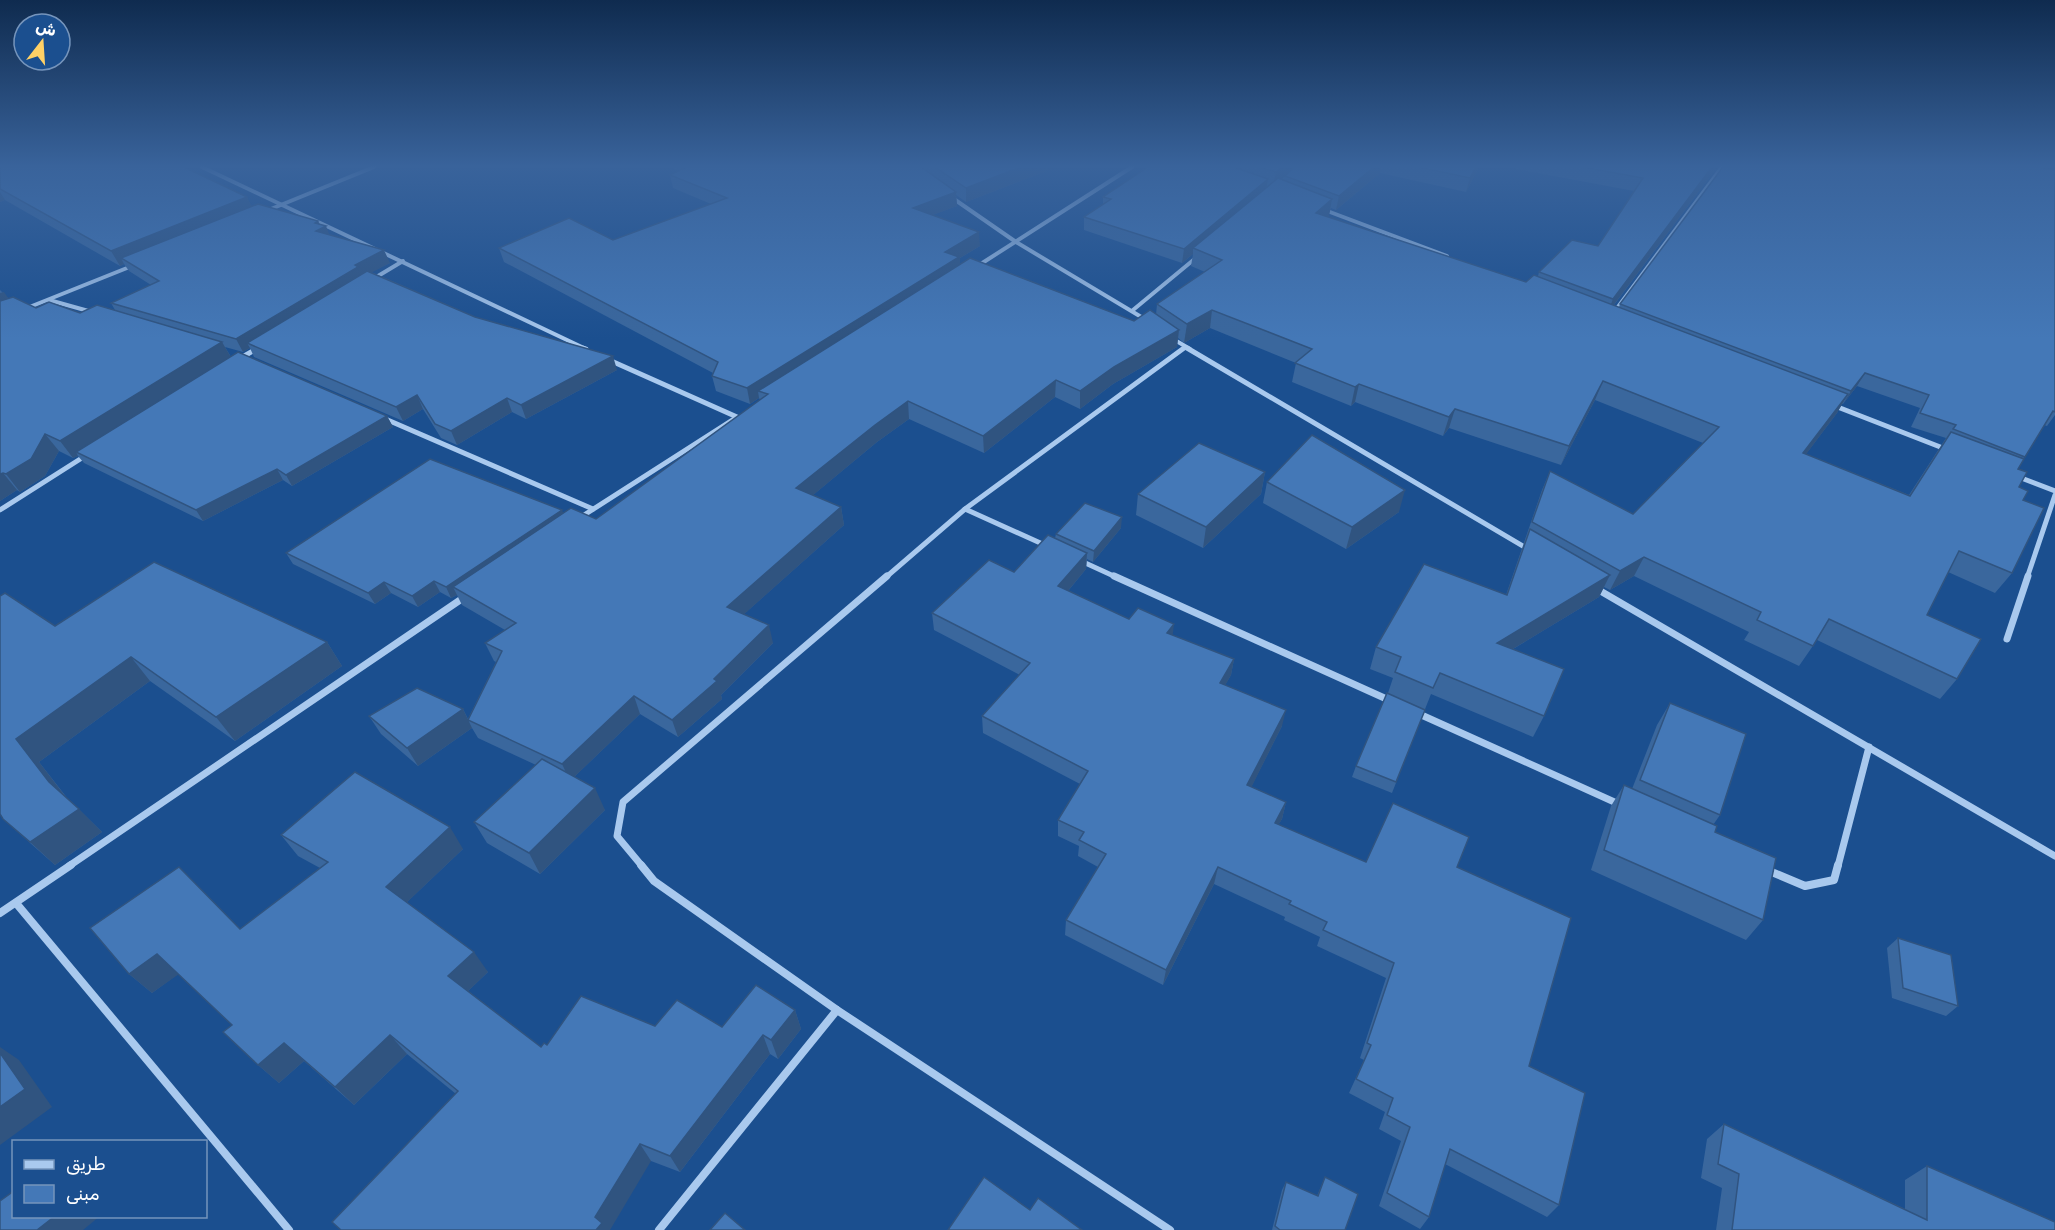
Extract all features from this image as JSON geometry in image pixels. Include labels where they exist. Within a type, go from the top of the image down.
[{"type":"street","points":[[324,224],[588,350]]},
{"type":"street","points":[[991,224],[1016,242],[1133,310],[1150,323]]},
{"type":"street","points":[[966,273],[1043,224]]},
{"type":"street","points":[[1364,224],[1454,259]]},
{"type":"street","points":[[1610,318],[1679,224]]},
{"type":"street","points":[[1133,310],[1205,251]]},
{"type":"street","points":[[363,285],[403,261]]},
{"type":"street","points":[[20,311],[138,263]]},
{"type":"street","points":[[49,300],[95,313]]},
{"type":"street","points":[[1167,335],[1184,348],[1532,550]]},
{"type":"street","points":[[233,363],[263,345]]},
{"type":"street","points":[[1170,1230],[837,1010],[654,881],[616,836],[623,802],[965,509],[1184,348]]},
{"type":"street","points":[[231,353],[254,362]]},
{"type":"street","points":[[598,355],[737,417]]},
{"type":"street","points":[[1832,405],[1955,452]]},
{"type":"street","points":[[573,522],[747,411]]},
{"type":"street","points":[[374,414],[593,509]]},
{"type":"street","points":[[0,510],[91,452]]},
{"type":"street","points":[[2007,639],[2055,493],[2010,474]]},
{"type":"street","points":[[965,509],[1051,548]]},
{"type":"street","points":[[1073,558],[1395,703]]},
{"type":"street","points":[[1593,586],[2055,856]]},
{"type":"street","points":[[0,913],[476,589]]},
{"type":"street","points":[[1406,708],[1630,809]]},
{"type":"street","points":[[1757,866],[1804,885],[1834,880],[1869,747]]},
{"type":"street","points":[[16,903],[289,1230]]},
{"type":"street","points":[[658,1230],[837,1010]]},
{"type":"building","points":[[63,224],[178,224],[111,251]]},
{"type":"building","points":[[206,224],[320,224],[326,226],[316,231],[384,250],[355,265],[358,267],[236,339],[111,303],[159,281],[121,258]]},
{"type":"building","points":[[554,224],[582,224],[613,240],[655,224],[958,224],[979,232],[945,252],[959,257],[747,388],[712,376],[718,362],[499,248]]},
{"type":"building","points":[[1107,224],[1214,224],[1184,249]]},
{"type":"building","points":[[1222,224],[1351,224],[1526,282],[1534,275],[1848,394],[1803,453],[1910,496],[1951,432],[2024,459],[2018,469],[2027,472],[2019,487],[2028,491],[2023,500],[2044,508],[2012,573],[1959,551],[1927,615],[1981,639],[1957,679],[1829,619],[1813,646],[1757,620],[1761,612],[1644,557],[1620,571],[1532,522],[1550,471],[1633,514],[1719,427],[1603,381],[1569,446],[1455,409],[1449,417],[1359,384],[1355,387],[1295,363],[1312,349],[1212,310],[1187,324],[1157,304],[1222,260],[1193,248]]},
{"type":"building","points":[[1612,224],[1669,224],[1613,299],[1539,272],[1572,240],[1598,246]]},
{"type":"building","points":[[1680,224],[2055,224],[2055,412],[2053,411],[2025,457],[1953,429],[1956,425],[1920,413],[1929,395],[1865,373],[1851,391],[1620,304]]},
{"type":"building","points":[[970,258],[1134,321],[1150,310],[1179,330],[1114,367],[1080,391],[1056,380],[983,436],[908,401],[875,425],[796,488],[841,507],[727,607],[769,625],[714,679],[717,681],[672,720],[634,696],[562,764],[468,720],[502,651],[485,643],[516,623],[453,587],[571,508],[596,519],[768,394],[758,391]]},
{"type":"building","points":[[367,271],[475,317],[613,356],[521,405],[507,398],[451,431],[435,424],[417,395],[396,407],[247,343]]},
{"type":"building","points":[[13,297],[36,308],[49,302],[80,313],[97,305],[222,342],[60,441],[45,434],[31,459],[6,474],[0,474],[0,301]]},
{"type":"building","points":[[238,352],[387,416],[286,475],[277,469],[196,510],[76,452]]},
{"type":"building","points":[[1312,435],[1405,490],[1352,527],[1267,482]]},
{"type":"building","points":[[1199,443],[1265,472],[1206,527],[1138,494]]},
{"type":"building","points":[[430,459],[562,510],[446,587],[434,581],[412,596],[384,582],[368,593],[286,553]]},
{"type":"building","points":[[1085,503],[1122,517],[1094,551],[1056,534]]},
{"type":"building","points":[[1530,529],[1610,575],[1497,643],[1564,669],[1544,716],[1440,673],[1433,688],[1395,672],[1401,657],[1376,647],[1424,564],[1507,595]]},
{"type":"building","points":[[1048,535],[1087,553],[1058,586],[1129,619],[1138,608],[1174,624],[1167,633],[1234,659],[1220,683],[1286,710],[1247,785],[1286,802],[1275,823],[1366,862],[1393,803],[1469,837],[1457,867],[1571,918],[1529,1066],[1585,1093],[1559,1205],[1450,1149],[1429,1217],[1387,1193],[1410,1127],[1387,1115],[1393,1098],[1356,1079],[1371,1045],[1367,1043],[1394,963],[1323,930],[1327,922],[1289,904],[1291,901],[1218,867],[1166,970],[1066,920],[1106,854],[1079,840],[1084,832],[1058,820],[1088,771],[982,716],[1030,663],[932,613],[989,560],[1014,572]]},
{"type":"building","points":[[154,562],[327,642],[216,717],[131,657],[16,739],[49,782],[79,809],[30,842],[0,814],[0,596],[5,593],[55,626]]},
{"type":"building","points":[[417,688],[463,709],[407,748],[369,716]]},
{"type":"building","points":[[1387,693],[1425,710],[1396,782],[1356,766]]},
{"type":"building","points":[[1670,703],[1746,734],[1720,815],[1640,780]]},
{"type":"building","points":[[542,759],[595,788],[529,853],[474,822]]},
{"type":"building","points":[[355,772],[450,827],[386,887],[474,952],[448,976],[541,1047],[544,1043],[547,1045],[581,996],[655,1026],[677,1000],[722,1027],[756,985],[795,1010],[771,1040],[763,1035],[670,1156],[640,1144],[595,1217],[602,1223],[596,1230],[341,1230],[332,1222],[458,1091],[390,1035],[335,1087],[284,1043],[258,1065],[223,1032],[232,1025],[157,954],[129,974],[90,928],[179,867],[240,929],[328,862],[281,835]]},
{"type":"building","points":[[1624,785],[1717,826],[1715,832],[1776,858],[1763,920],[1604,850]]},
{"type":"building","points":[[1898,938],[1951,955],[1958,1006],[1903,988]]},
{"type":"building","points":[[0,1053],[25,1089],[0,1107]]},
{"type":"building","points":[[1724,1124],[1927,1220],[1927,1166],[2055,1222],[2055,1230],[1732,1230],[1739,1174],[1718,1164]]},
{"type":"building","points":[[984,1177],[1030,1210],[1038,1198],[1082,1230],[948,1230]]},
{"type":"building","points":[[1325,1177],[1358,1194],[1345,1230],[1280,1230],[1275,1226],[1286,1182],[1318,1196]]},
{"type":"building","points":[[12,1192],[12,1218],[52,1218],[37,1230],[0,1230],[0,1201]]},
{"type":"building","points":[[725,1213],[745,1230],[710,1230]]}]
